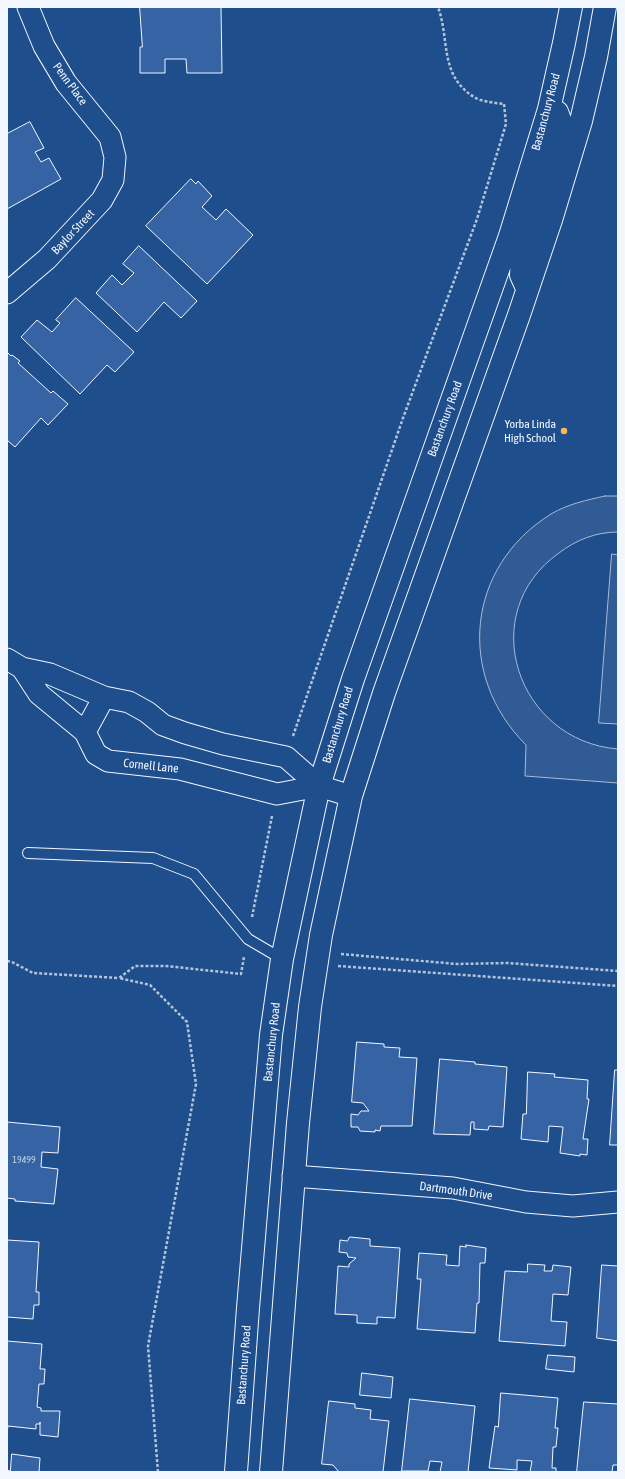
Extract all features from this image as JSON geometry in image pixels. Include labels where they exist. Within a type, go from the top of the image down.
[{"type":"main road","name":"Bastanchury Road","points":[[236,1472],[248,1300],[271,1035],[282,959],[319,786],[353,679],[510,236],[549,109],[571,7]]},
{"type":"main road","points":[[271,1472],[293,1176],[310,1007],[321,935],[351,796],[384,693],[527,290],[581,121],[596,57],[605,7]]},
{"type":"main road","points":[[527,290],[521,274],[522,256],[562,125],[560,117],[556,112],[549,109]]},
{"type":"street","name":"Penn Place","points":[[28,7],[44,46],[66,83],[110,137],[116,158]]},
{"type":"street","name":"Baylor Street","points":[[7,292],[48,259],[102,200],[113,180],[116,158]]},
{"type":"street","name":"Cornell Lane","points":[[14,664],[39,694],[84,732],[96,754],[108,761],[180,769],[277,794],[319,786]]},
{"type":"street","name":"Cornell Lane","points":[[14,664],[50,674],[104,697],[129,702],[147,712],[163,725],[184,733],[223,744],[286,757],[319,786],[351,796]]},
{"type":"street","points":[[84,732],[104,697]]},
{"type":"street","name":"Dartmouth Drive","points":[[293,1176],[453,1188],[526,1202],[573,1206],[618,1202]]},
{"type":"lane","points":[[28,853],[153,858],[194,874],[248,939],[282,959]]},
{"type":"path","points":[[339,954],[456,964],[507,963],[618,971]]},
{"type":"path","points":[[7,961],[33,973],[120,978]]},
{"type":"path","points":[[336,966],[618,986]]},
{"type":"shaded area","points":[[605,496],[618,496],[618,532],[594,535],[572,544],[559,553],[533,578],[518,608],[514,639],[519,670],[533,699],[554,723],[583,741],[618,749],[618,783],[525,776],[526,745],[503,717],[488,687],[481,655],[480,623],[487,592],[501,563],[523,536],[557,511],[578,503]]},
{"type":"shaded area","points":[[612,554],[618,555],[618,724],[599,723]]},
{"type":"building","points":[[140,7],[221,7],[222,73],[187,73],[186,59],[165,59],[165,73],[140,73],[140,47],[142,47]]},
{"type":"building","points":[[30,122],[44,148],[35,152],[41,162],[49,158],[61,179],[7,209],[7,134]]},
{"type":"building","points":[[191,179],[196,184],[198,181],[212,196],[202,207],[216,220],[226,209],[253,235],[207,284],[146,226]]},
{"type":"building","points":[[139,246],[197,301],[181,318],[164,302],[137,332],[96,293],[112,275],[122,285],[134,273],[123,264]]},
{"type":"building","points":[[76,298],[134,352],[115,372],[107,365],[80,394],[21,337],[37,320],[52,332],[60,323],[56,320]]},
{"type":"building","points":[[7,352],[20,361],[18,363],[51,393],[53,391],[68,404],[48,425],[41,418],[15,447],[7,440]]},
{"type":"building","points":[[357,1042],[384,1044],[384,1047],[400,1048],[399,1057],[417,1058],[412,1126],[381,1126],[380,1131],[375,1130],[375,1132],[360,1131],[358,1127],[351,1127],[351,1114],[358,1115],[361,1111],[369,1111],[363,1103],[352,1102]]},
{"type":"building","points":[[440,1059],[507,1067],[503,1127],[489,1126],[488,1130],[474,1129],[474,1122],[471,1122],[470,1135],[434,1134]]},
{"type":"building","points":[[615,1070],[618,1070],[618,1145],[610,1145]]},
{"type":"building","points":[[528,1072],[555,1074],[554,1077],[588,1080],[587,1099],[589,1099],[583,1139],[588,1139],[587,1155],[580,1154],[580,1156],[560,1153],[563,1127],[549,1126],[548,1142],[521,1139],[523,1114],[526,1114]]},
{"type":"building","points":[[7,1122],[60,1127],[58,1153],[42,1152],[41,1167],[58,1169],[54,1204],[15,1201],[15,1199],[7,1198]]},
{"type":"building","points":[[350,1237],[370,1239],[370,1246],[400,1248],[395,1318],[377,1317],[377,1324],[357,1323],[357,1315],[335,1314],[338,1266],[349,1267],[349,1264],[356,1258],[348,1257],[347,1253],[339,1252],[340,1240],[347,1241]]},
{"type":"building","points":[[7,1240],[39,1242],[36,1292],[39,1292],[39,1305],[34,1305],[33,1319],[7,1317]]},
{"type":"building","points":[[466,1245],[486,1248],[485,1263],[480,1263],[479,1303],[477,1303],[475,1333],[417,1329],[421,1279],[417,1279],[419,1253],[447,1255],[446,1265],[459,1266],[460,1246],[466,1247]]},
{"type":"building","points":[[528,1264],[545,1265],[544,1271],[552,1271],[553,1265],[571,1267],[568,1295],[553,1294],[551,1321],[567,1322],[565,1346],[499,1341],[505,1271],[527,1272]]},
{"type":"building","points":[[602,1265],[618,1266],[618,1341],[597,1338]]},
{"type":"building","points":[[7,1341],[42,1344],[40,1369],[45,1369],[44,1384],[39,1384],[37,1407],[41,1408],[41,1411],[60,1411],[58,1437],[40,1435],[40,1424],[36,1424],[36,1429],[8,1426],[7,1433]]},
{"type":"building","points":[[548,1355],[575,1357],[574,1372],[546,1369]]},
{"type":"building","points":[[362,1373],[393,1377],[391,1398],[360,1395]]},
{"type":"building","points":[[501,1393],[558,1398],[555,1428],[558,1428],[556,1447],[553,1447],[552,1468],[556,1468],[556,1472],[530,1472],[532,1461],[517,1460],[517,1470],[489,1468],[495,1426],[498,1427]]},
{"type":"building","points":[[410,1399],[475,1406],[468,1472],[440,1472],[442,1462],[430,1461],[428,1471],[402,1471]]},
{"type":"building","points":[[329,1401],[355,1404],[355,1408],[371,1410],[370,1419],[389,1421],[383,1472],[339,1472],[333,1465],[322,1464]]},
{"type":"building","points":[[584,1402],[618,1404],[618,1465],[613,1465],[612,1472],[577,1472]]},
{"type":"building","points":[[12,1454],[40,1458],[39,1472],[7,1472],[7,1470],[10,1471]]},
{"type":"place","name":"Yorba Linda High School","points":[[564,431]]}]
